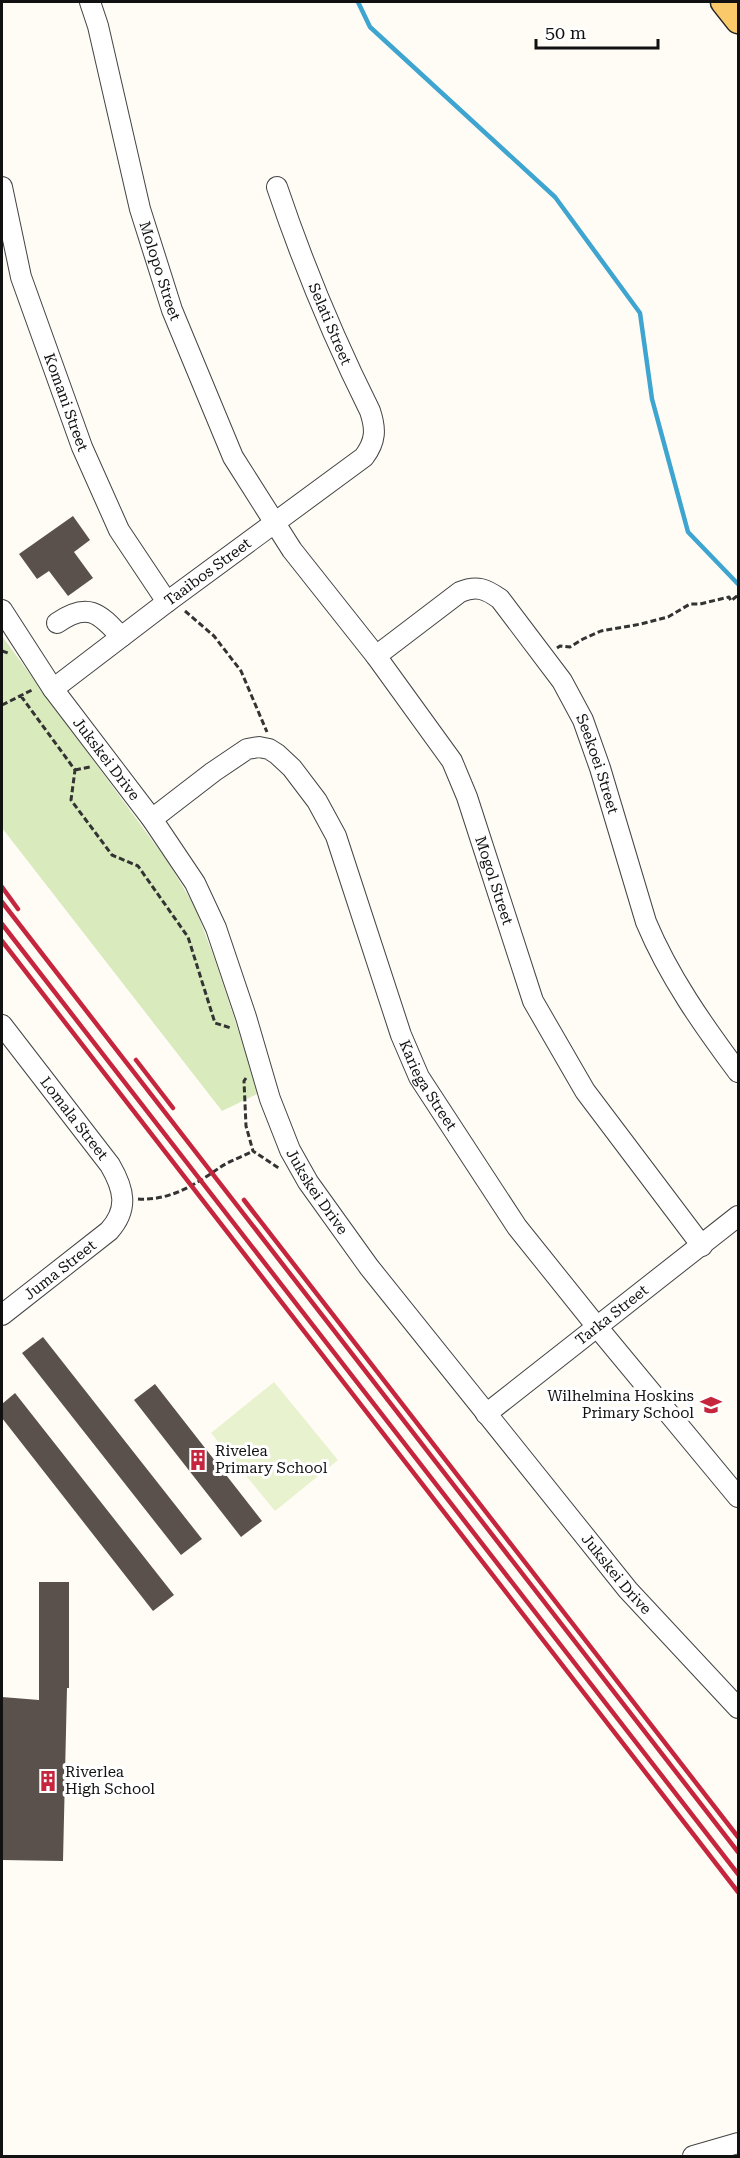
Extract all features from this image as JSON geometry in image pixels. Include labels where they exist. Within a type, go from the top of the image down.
[{"type":"main road","points":[[723,2],[738,21]]},
{"type":"street","name":"Molopo Street","points":[[90,2],[98,26],[140,210],[172,310],[233,457],[274,523]]},
{"type":"street","name":"Komani Street","points":[[2,187],[21,277],[82,447],[119,530],[167,602]]},
{"type":"street","name":"Selati Street","points":[[278,187],[293,235],[375,425],[374,438],[364,457]]},
{"type":"street","name":"Taaibos Street","points":[[50,684],[121,637],[364,457]]},
{"type":"street","name":"Mogol Street","points":[[274,523],[292,550],[376,656],[443,747],[459,776],[529,991],[585,1091],[702,1246]]},
{"type":"street","name":"Seekoei Street","points":[[376,656],[452,597],[471,587],[490,591],[500,599],[562,681],[583,720],[600,768],[646,922],[666,965],[694,1010],[738,1072]]},
{"type":"street","name":"Jukskei Drive","points":[[2,610],[50,684],[177,854],[204,903],[216,928],[270,1099],[290,1150],[308,1182],[369,1268],[628,1590],[738,1708]]},
{"type":"street","points":[[57,623],[78,611],[88,611],[102,618],[121,637]]},
{"type":"street","points":[[152,819],[242,752],[260,747],[268,749]]},
{"type":"street","name":"Kariega Street","points":[[268,749],[292,768],[328,818],[336,836],[401,1035],[419,1077],[517,1227],[597,1328],[738,1497]]},
{"type":"street","name":"Lomala Street","points":[[2,1025],[110,1165],[119,1181],[123,1196]]},
{"type":"street","name":"Juma Street","points":[[2,1315],[75,1259],[117,1222],[123,1196]]},
{"type":"street","name":"Tarka Street","points":[[486,1413],[738,1216]]},
{"type":"street","points":[[693,2157],[738,2143]]},
{"type":"path","points":[[545,658],[560,646],[570,647],[601,631],[668,617],[690,604],[729,597],[731,601],[738,595]]},
{"type":"path","points":[[167,602],[189,613],[214,636],[241,672],[267,730],[268,749]]},
{"type":"path","points":[[2,705],[50,684]]},
{"type":"path","points":[[21,696],[75,770],[71,800],[112,855],[138,866],[188,937],[215,1023],[251,1033]]},
{"type":"path","points":[[123,1196],[141,1200],[178,1193],[253,1151]]},
{"type":"green space","points":[[2,636],[168,862],[195,907],[259,1093],[222,1111],[2,828]]},
{"type":"green space","points":[[274,1382],[338,1460],[275,1511],[211,1433]]},
{"type":"building","points":[[73,516],[90,540],[74,552],[93,578],[68,596],[49,571],[37,579],[19,554]]},
{"type":"building","points":[[43,1337],[202,1539],[181,1555],[22,1353]]},
{"type":"building","name":"Rivelea Primary School","points":[[155,1384],[262,1521],[241,1537],[134,1400]]},
{"type":"building","points":[[15,1393],[174,1595],[153,1611],[2,1418],[2,1404]]},
{"type":"building","points":[[39,1582],[69,1582],[69,1688],[67,1688],[63,1861],[2,1860],[2,1697],[39,1700]]},
{"type":"waterway","points":[[358,2],[370,27],[555,197],[640,313],[652,399],[688,532],[738,584]]},
{"type":"railway","points":[[2,887],[18,909]]},
{"type":"railway","points":[[2,902],[738,1852]]},
{"type":"railway","points":[[2,924],[738,1874]]},
{"type":"railway","points":[[2,941],[738,1892]]},
{"type":"railway","points":[[136,1060],[173,1108]]},
{"type":"railway","points":[[244,1200],[738,1837]]},
{"type":"place","name":"Wilhelmina Hoskins Primary School","points":[[711,1405]]},
{"type":"place","name":"Rivelea Primary School","points":[[198,1460]]},
{"type":"place","name":"Riverlea High School","points":[[48,1781]]}]
